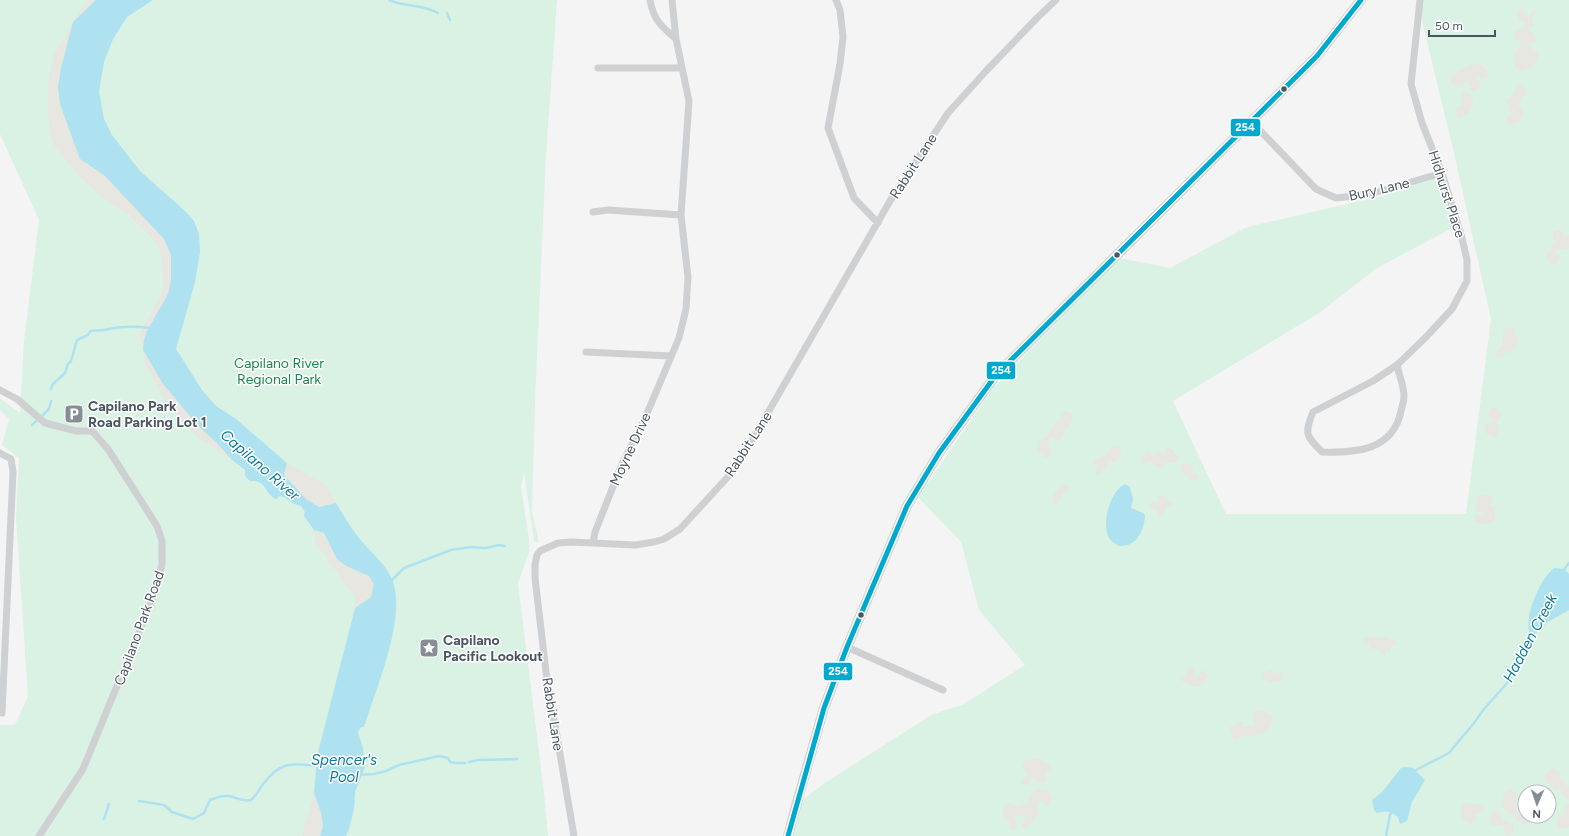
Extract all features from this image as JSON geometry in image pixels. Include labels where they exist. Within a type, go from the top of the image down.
[{"type":"street","points":[[650,0],[659,25],[676,39]]},
{"type":"street","name":"Moyne Drive","points":[[592,543],[594,532],[622,464],[645,418],[679,338],[684,320],[687,296],[687,263],[681,215],[689,101],[676,39],[672,0]]},
{"type":"street","points":[[836,0],[840,10],[843,38],[840,64],[828,128],[854,198],[878,223]]},
{"type":"street","name":"Rabbit Lane","points":[[574,836],[546,672],[535,578],[537,555],[540,551],[558,543],[644,544],[664,539],[680,529],[736,468],[890,201],[948,114],[986,71],[1056,0]]},
{"type":"street","points":[[788,836],[824,708],[847,646],[907,506],[939,453],[996,375],[1316,56],[1361,0]]},
{"type":"street","name":"Hidhurst Place","points":[[1397,365],[1404,395],[1399,422],[1391,435],[1374,447],[1347,452],[1322,452],[1309,439],[1307,427],[1313,412],[1373,381],[1397,365],[1452,309],[1467,281],[1467,260],[1462,238],[1442,172],[1422,123],[1411,84],[1420,0]]},
{"type":"street","points":[[598,68],[682,68]]},
{"type":"street","name":"Bury Lane","points":[[1251,121],[1316,189],[1336,198],[1370,194],[1442,172]]},
{"type":"street","points":[[593,212],[608,210],[681,215]]},
{"type":"street","points":[[586,352],[671,356]]},
{"type":"street","name":"Capilano Park Road","points":[[0,390],[17,399],[45,423],[76,431],[92,431],[108,449],[119,465],[157,526],[162,541],[162,564],[155,593],[105,718],[83,769],[39,836]]},
{"type":"street","points":[[0,454],[9,457],[12,463],[13,472],[2,713]]},
{"type":"street","points":[[847,646],[943,690]]},
{"type":"green space","name":"Capilano River Regional Park","points":[[0,0],[557,0],[546,154],[535,401],[532,511],[539,542],[537,543],[534,540],[524,472],[521,487],[529,539],[529,553],[518,583],[548,836],[0,836],[0,725],[15,725],[28,696],[16,519],[19,458],[2,445],[9,419],[0,410],[0,398],[20,413],[24,341],[39,220],[0,134]]},
{"type":"green space","points":[[1417,0],[1569,0],[1569,836],[794,836],[801,801],[825,783],[931,715],[964,704],[1025,665],[979,610],[961,542],[918,497],[994,387],[1120,258],[1170,268],[1247,227],[1382,196],[1439,177],[1460,224],[1377,268],[1319,313],[1173,401],[1226,514],[1466,514],[1491,319],[1454,153]]},
{"type":"sand","points":[[89,0],[153,0],[127,17],[113,39],[104,62],[99,92],[104,119],[112,135],[140,171],[185,211],[194,221],[199,234],[200,252],[195,282],[176,349],[202,390],[216,406],[236,419],[231,459],[199,439],[167,405],[145,363],[140,333],[163,291],[163,269],[160,249],[145,230],[128,215],[103,198],[80,177],[56,148],[51,137],[48,114],[48,83],[54,55],[82,7]]},
{"type":"sand","points":[[1523,8],[1524,14],[1528,18],[1534,9],[1535,11],[1532,19],[1533,26],[1529,29],[1537,40],[1535,43],[1528,42],[1527,44],[1538,53],[1539,58],[1530,67],[1519,71],[1515,64],[1515,51],[1521,46],[1520,41],[1516,40],[1514,35],[1516,31],[1524,29],[1525,22],[1518,20],[1517,14],[1518,10]]},
{"type":"sand","points":[[1474,64],[1483,66],[1488,73],[1487,77],[1484,78],[1478,76],[1475,77],[1480,83],[1479,89],[1473,92],[1470,90],[1471,86],[1467,81],[1465,81],[1463,87],[1456,88],[1455,85],[1450,84],[1451,79],[1459,70]]},
{"type":"sand","points":[[1520,85],[1527,93],[1518,104],[1524,112],[1524,115],[1519,122],[1511,125],[1506,121],[1512,112],[1508,109],[1509,105],[1506,100]]},
{"type":"sand","points":[[1463,92],[1467,92],[1472,96],[1473,103],[1470,113],[1459,118],[1455,108],[1463,103],[1461,96]]},
{"type":"sand","points":[[1560,230],[1564,236],[1569,235],[1569,248],[1557,249],[1555,254],[1559,255],[1559,259],[1556,263],[1551,264],[1547,260],[1546,255],[1551,251],[1552,244],[1556,243],[1553,239],[1553,232]]},
{"type":"sand","points":[[1508,327],[1514,329],[1514,336],[1518,338],[1517,344],[1513,351],[1505,353],[1502,358],[1496,356],[1496,352],[1503,346],[1503,331]]},
{"type":"sand","points":[[1490,409],[1498,409],[1501,416],[1497,423],[1499,433],[1494,437],[1486,433],[1484,427],[1486,423],[1491,424],[1492,422],[1492,419],[1487,415]]},
{"type":"sand","points":[[1066,411],[1073,414],[1073,419],[1059,440],[1055,440],[1053,438],[1050,439],[1048,444],[1051,455],[1045,458],[1042,454],[1037,453],[1039,440],[1047,436],[1055,423],[1059,422],[1061,414]]},
{"type":"sand","points":[[1114,445],[1120,450],[1120,458],[1117,461],[1110,462],[1105,470],[1097,475],[1095,471],[1098,465],[1094,464],[1095,461],[1099,458],[1107,456],[1109,450]]},
{"type":"sand","points":[[1168,448],[1174,450],[1173,455],[1176,454],[1178,456],[1178,459],[1174,463],[1164,463],[1164,466],[1158,467],[1151,462],[1145,464],[1141,463],[1142,456],[1148,452],[1151,452],[1151,455],[1153,456],[1157,452],[1161,452],[1164,456],[1166,454],[1166,449]]},
{"type":"sand","points":[[287,463],[327,486],[336,503],[319,507],[306,499],[284,475]]},
{"type":"sand","points":[[1185,463],[1194,467],[1192,473],[1197,474],[1198,477],[1195,481],[1190,481],[1188,475],[1184,475],[1181,466]]},
{"type":"sand","points":[[1063,485],[1068,486],[1069,490],[1062,495],[1058,504],[1055,505],[1052,501],[1055,493]]},
{"type":"sand","points":[[1485,494],[1492,498],[1493,503],[1488,505],[1495,508],[1495,519],[1492,523],[1482,524],[1475,521],[1474,515],[1483,515],[1484,513],[1477,512],[1475,505],[1479,503],[1476,501],[1477,496]]},
{"type":"sand","points":[[1162,495],[1167,497],[1168,502],[1174,503],[1171,506],[1165,506],[1164,515],[1160,517],[1157,514],[1157,509],[1152,509],[1150,506],[1152,501],[1158,502],[1159,496]]},
{"type":"sand","points":[[314,530],[323,533],[346,566],[369,576],[374,584],[371,597],[355,608],[355,599],[353,595],[344,584],[337,570],[331,568],[328,564],[327,557],[316,545]]},
{"type":"sand","points":[[1365,637],[1383,637],[1394,640],[1397,644],[1395,646],[1391,645],[1391,650],[1389,652],[1386,650],[1385,655],[1375,648],[1372,650],[1370,645],[1363,642]]},
{"type":"sand","points":[[1191,668],[1194,669],[1196,676],[1198,676],[1201,671],[1205,671],[1208,677],[1205,679],[1205,684],[1195,687],[1183,682],[1182,679],[1186,676],[1186,671]]},
{"type":"sand","points":[[1271,670],[1272,674],[1275,672],[1281,673],[1282,679],[1280,682],[1271,682],[1263,679],[1262,673]]},
{"type":"sand","points":[[1261,710],[1272,716],[1268,731],[1253,736],[1243,736],[1237,740],[1233,739],[1230,727],[1240,721],[1244,722],[1243,727],[1245,729],[1247,726],[1253,726],[1255,724],[1253,718],[1254,712]]},
{"type":"sand","points":[[1035,758],[1041,758],[1042,762],[1047,762],[1051,769],[1044,772],[1047,778],[1044,782],[1038,782],[1033,779],[1029,782],[1030,785],[1023,785],[1021,783],[1022,779],[1027,776],[1028,773],[1022,766],[1023,763],[1026,760],[1032,760]]},
{"type":"sand","points":[[1550,769],[1555,769],[1560,773],[1560,778],[1569,787],[1569,800],[1562,795],[1560,788],[1557,790],[1557,784],[1549,784],[1545,781],[1545,774]]},
{"type":"sand","points":[[1038,788],[1049,791],[1052,799],[1049,804],[1046,805],[1045,802],[1042,801],[1038,803],[1038,813],[1030,826],[1026,828],[1022,825],[1027,818],[1014,816],[1017,828],[1014,830],[1009,829],[1008,820],[1003,816],[1004,806],[1010,803],[1017,807],[1027,803],[1026,801],[1029,801],[1028,798],[1031,797],[1031,792]]},
{"type":"sand","points":[[1509,790],[1515,792],[1517,797],[1515,802],[1517,805],[1517,820],[1502,807],[1504,799],[1502,795]]},
{"type":"sand","points":[[314,793],[322,819],[320,836],[302,836]]},
{"type":"sand","points":[[1467,803],[1482,805],[1485,808],[1483,812],[1475,814],[1476,820],[1473,823],[1468,823],[1465,821],[1460,813],[1462,805]]},
{"type":"sand","points":[[1569,804],[1569,827],[1564,829],[1558,827],[1557,818],[1564,814],[1564,807]]},
{"type":"sand","points":[[1494,811],[1500,812],[1503,820],[1514,824],[1514,830],[1511,835],[1505,836],[1504,826],[1490,824],[1490,817]]},
{"type":"water","points":[[96,0],[153,0],[127,17],[113,39],[104,62],[99,92],[104,119],[112,135],[140,171],[185,211],[194,221],[199,234],[200,252],[195,282],[176,349],[202,390],[216,406],[236,419],[287,463],[284,475],[306,499],[319,507],[336,503],[356,534],[382,563],[393,582],[396,597],[396,615],[393,634],[382,674],[364,727],[361,727],[358,732],[363,748],[365,767],[355,792],[354,809],[346,836],[320,836],[323,826],[321,813],[314,793],[317,756],[355,608],[371,597],[374,584],[369,576],[346,566],[337,559],[324,533],[314,530],[304,516],[305,512],[301,506],[294,504],[286,498],[280,496],[276,499],[269,494],[263,485],[256,481],[250,481],[245,476],[245,470],[231,459],[216,442],[200,428],[163,384],[143,350],[147,331],[168,294],[171,280],[171,255],[164,239],[104,175],[80,159],[60,104],[58,87],[61,68],[73,22]]},
{"type":"water","points":[[1125,484],[1130,487],[1133,499],[1131,508],[1145,515],[1143,527],[1135,541],[1125,546],[1119,546],[1109,538],[1106,525],[1108,508],[1111,500],[1115,493]]},
{"type":"water","points":[[1554,568],[1564,569],[1569,574],[1569,610],[1546,623],[1531,638],[1529,630],[1530,611],[1543,581]]},
{"type":"water","points":[[1401,768],[1413,768],[1425,780],[1412,802],[1407,821],[1400,824],[1398,817],[1391,813],[1377,813],[1374,810],[1372,800],[1382,792]]},
{"type":"waterway","points":[[389,0],[401,4],[426,8],[438,13]]},
{"type":"waterway","points":[[447,13],[450,20]]},
{"type":"waterway","points":[[51,389],[53,384],[65,373],[68,364],[71,361],[77,340],[88,335],[90,331],[124,327],[150,328]]},
{"type":"waterway","points":[[43,415],[49,409],[51,401]]},
{"type":"waterway","points":[[32,425],[36,421]]},
{"type":"waterway","points":[[391,581],[404,568],[451,550],[471,547],[486,548],[499,545],[505,546]]},
{"type":"waterway","name":"Hadden Creek","points":[[1563,571],[1569,563]]},
{"type":"waterway","name":"Hadden Creek","points":[[1414,771],[1449,753],[1484,709],[1508,682],[1525,654],[1532,636]]},
{"type":"waterway","name":"Spencer's Pool","points":[[358,775],[374,774],[386,771],[399,765],[439,756],[448,758],[450,762],[465,763]]},
{"type":"waterway","points":[[469,762],[478,760],[517,759]]},
{"type":"waterway","name":"Spencer's Pool","points":[[139,801],[164,805],[172,812],[193,819],[204,813],[210,800],[222,796],[251,800],[270,776],[282,767],[295,764],[318,766]]},
{"type":"waterway","points":[[104,819],[109,804]]},
{"type":"waterway","name":"Hadden Creek","points":[[1386,836],[1390,815],[1393,810]]},
{"type":"transit line","name":"254","points":[[788,836],[824,708],[847,647],[907,506],[939,453],[996,375],[1317,56],[1361,0]]},
{"type":"place","name":"Capilano Park Road Parking Lot 1","points":[[74,414]]},
{"type":"place","name":"Capilano Pacific Lookout","points":[[429,648]]},
{"type":"water label","name":"Capilano River","points":[[260,465]]}]
